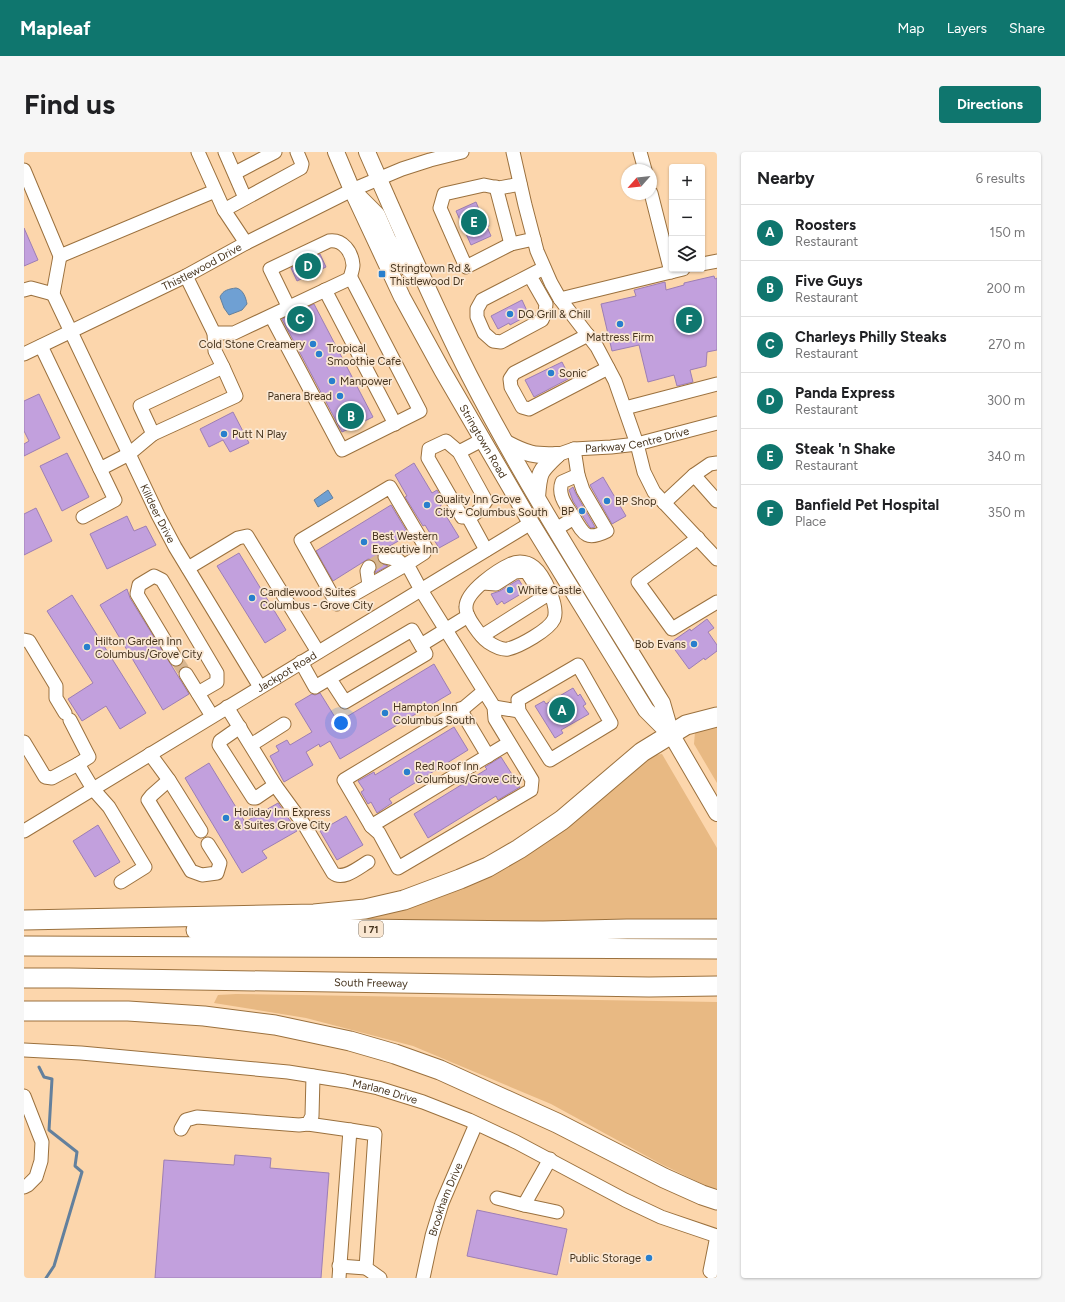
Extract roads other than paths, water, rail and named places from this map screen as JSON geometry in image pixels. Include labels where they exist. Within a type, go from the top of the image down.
[{"type":"highway","points":[[24,920],[314,914],[365,909],[404,900],[481,870],[519,849],[562,820],[642,752],[686,725],[717,718]]},
{"type":"highway","name":"I 71","points":[[24,929],[717,929]]},
{"type":"highway","name":"I 71","points":[[24,946],[717,949]]},
{"type":"highway","name":"South Freeway","points":[[24,978],[649,987],[717,986]]},
{"type":"highway","points":[[24,1002],[99,1004],[128,1011]]},
{"type":"highway","points":[[24,1011],[128,1011],[204,1016],[275,1025],[395,1054],[440,1070],[557,1123],[664,1178],[717,1200]]},
{"type":"main road","name":"Stringtown Road","points":[[336,152],[402,297],[482,440],[531,523],[646,710],[671,734]]},
{"type":"main road","points":[[356,152],[359,159],[379,179]]},
{"type":"main road","name":"Stringtown Road","points":[[367,152],[424,282],[470,376],[506,443],[556,529],[662,703],[671,734],[717,813]]},
{"type":"main road","points":[[352,190],[377,215],[392,246],[409,269],[424,282]]},
{"type":"main road","points":[[506,443],[523,452],[531,454],[540,456],[557,455]]},
{"type":"main road","points":[[537,496],[540,473],[543,467],[557,455]]},
{"type":"main road","points":[[531,523],[542,522],[602,622],[619,634]]},
{"type":"street","points":[[198,152],[224,210],[246,243]]},
{"type":"street","points":[[225,152],[245,198]]},
{"type":"street","points":[[235,173],[275,152]]},
{"type":"street","points":[[224,210],[301,168],[302,164],[297,152]]},
{"type":"street","name":"Thistlewood Drive","points":[[24,354],[186,276],[246,243],[352,190],[430,160],[462,152]]},
{"type":"street","points":[[513,152],[537,251],[544,268],[560,299],[597,347],[615,381],[637,444],[644,472],[654,492],[717,559]]},
{"type":"street","points":[[640,152],[643,164]]},
{"type":"street","points":[[24,170],[60,256],[53,294],[32,288],[24,290]]},
{"type":"street","points":[[520,184],[496,187],[484,185],[444,194],[440,208],[466,267],[511,244],[534,239]]},
{"type":"street","points":[[496,187],[511,244]]},
{"type":"street","points":[[60,256],[215,191]]},
{"type":"street","points":[[653,200],[669,246]]},
{"type":"street","points":[[289,308],[270,269],[329,241],[338,241],[345,245],[350,256],[353,266],[350,278]]},
{"type":"street","points":[[705,263],[717,261]]},
{"type":"street","points":[[530,276],[546,304],[545,314],[542,320],[501,342],[493,341],[484,333],[477,317],[477,309],[482,300],[544,268]]},
{"type":"street","points":[[560,299],[669,272]]},
{"type":"street","points":[[100,469],[129,454],[153,434],[236,396],[215,351],[214,333],[186,276]]},
{"type":"street","points":[[214,333],[234,333],[350,278]]},
{"type":"street","points":[[271,316],[342,450],[420,411],[350,278]]},
{"type":"street","points":[[325,290],[395,424]]},
{"type":"street","name":"Killdeer Drive","points":[[53,294],[158,515],[175,547],[260,687]]},
{"type":"street","points":[[588,335],[514,373],[510,379],[511,387],[522,407],[528,409],[608,368]]},
{"type":"street","points":[[41,346],[115,500],[83,517]]},
{"type":"street","points":[[153,434],[140,406],[223,367]]},
{"type":"street","points":[[625,408],[717,384]]},
{"type":"street","name":"Parkway Centre Drive","points":[[557,455],[574,449],[637,444],[717,423]]},
{"type":"street","points":[[459,452],[482,440]]},
{"type":"street","points":[[446,441],[459,452],[486,500],[481,510],[468,517],[462,517],[428,458],[429,449],[446,441]]},
{"type":"street","points":[[574,449],[578,475],[583,490],[607,531],[597,536],[589,536],[582,532],[560,494],[562,482],[578,475]]},
{"type":"street","points":[[664,503],[694,475],[710,464],[717,463]]},
{"type":"street","points":[[694,475],[717,501]]},
{"type":"street","points":[[390,487],[426,548],[424,553],[406,565],[369,585],[337,604],[301,540],[390,487]]},
{"type":"street","points":[[468,517],[486,550]]},
{"type":"street","points":[[556,529],[574,518]]},
{"type":"street","name":"Jackpot Road","points":[[24,831],[531,523]]},
{"type":"street","points":[[188,568],[238,538],[247,536],[318,652]]},
{"type":"street","points":[[698,538],[638,582],[672,629],[717,602]]},
{"type":"street","points":[[385,557],[398,560],[406,565],[494,707],[495,719],[532,780],[531,790],[398,868],[379,833],[371,826],[344,780],[460,710],[484,692]]},
{"type":"street","points":[[511,563],[528,563],[535,568],[545,581],[547,595],[553,600],[554,618],[548,627],[531,638],[507,649],[496,647],[485,640],[468,616],[466,606],[469,597],[477,587],[511,563]]},
{"type":"street","points":[[369,567],[367,571],[369,585]]},
{"type":"street","points":[[176,659],[137,594],[140,585],[154,576],[162,580],[217,672],[217,682],[198,693]]},
{"type":"street","points":[[482,636],[547,595]]},
{"type":"street","points":[[421,645],[468,616]]},
{"type":"street","points":[[301,662],[315,688],[330,679],[412,630],[426,654],[345,702],[330,679]]},
{"type":"street","points":[[24,640],[29,641],[56,686],[56,698],[68,716],[89,757],[52,778],[45,777],[24,742]]},
{"type":"street","points":[[494,707],[519,711],[550,760],[611,723],[578,665],[518,700],[519,711]]},
{"type":"street","points":[[186,674],[212,716]]},
{"type":"street","points":[[227,707],[275,785],[305,826],[333,873],[337,876],[343,877],[368,862]]},
{"type":"street","points":[[460,710],[488,756]]},
{"type":"street","points":[[251,745],[284,724]]},
{"type":"street","points":[[240,727],[220,741],[219,746],[251,797],[256,798],[275,785]]},
{"type":"street","points":[[371,826],[509,743]]},
{"type":"street","points":[[150,754],[169,780],[201,831]]},
{"type":"street","points":[[78,764],[94,789],[109,807],[145,867],[121,882]]},
{"type":"street","points":[[169,780],[152,794],[148,800],[190,871],[202,874],[217,873],[220,863],[208,844]]},
{"type":"street","name":"Marlane Drive","points":[[24,1050],[89,1054],[288,1072],[378,1088],[424,1102],[476,1124],[550,1159],[625,1200],[661,1217],[717,1236]]},
{"type":"street","points":[[308,1124],[312,1116],[313,1076]]},
{"type":"street","points":[[24,1096],[42,1142],[41,1161],[36,1177],[24,1187]]},
{"type":"street","points":[[181,1129],[186,1120],[197,1117],[299,1125],[308,1124],[376,1134],[366,1268]]},
{"type":"street","name":"Brookham Drive","points":[[423,1278],[432,1236],[442,1203],[476,1124]]},
{"type":"street","points":[[350,1130],[339,1272],[366,1268],[380,1278]]},
{"type":"street","points":[[524,1205],[550,1159]]},
{"type":"street","points":[[497,1198],[557,1212]]},
{"type":"street","points":[[713,1275],[717,1236]]},
{"type":"water","points":[[236,288],[242,292],[247,304],[242,310],[229,315],[224,308],[220,297],[225,291]]},
{"type":"water","points":[[328,490],[333,498],[318,507],[314,500]]},
{"type":"waterway","points":[[39,1067],[44,1077],[52,1079],[49,1130],[77,1152],[75,1166],[82,1172],[54,1266],[46,1278]]},
{"type":"tunnel","points":[[369,567],[385,557]]},
{"type":"tunnel","points":[[176,659],[186,674]]},
{"type":"place","name":"Steak 'n Shake","points":[[474,222]]},
{"type":"place","name":"Panda Express","points":[[308,266]]},
{"type":"place","name":"Stringtown Rd & Thistlewood Dr","points":[[382,274]]},
{"type":"place","name":"DQ Grill & Chill","points":[[510,314]]},
{"type":"place","name":"Charleys Philly Steaks","points":[[300,319]]},
{"type":"place","name":"Banfield Pet Hospital","points":[[689,320]]},
{"type":"place","name":"Mattress Firm","points":[[620,324]]},
{"type":"place","name":"Cold Stone Creamery","points":[[313,344]]},
{"type":"place","name":"Tropical Smoothie Cafe","points":[[319,354]]},
{"type":"place","name":"Sonic","points":[[551,373]]},
{"type":"place","name":"Manpower","points":[[332,381]]},
{"type":"place","name":"Panera Bread","points":[[340,396]]},
{"type":"place","name":"Five Guys","points":[[351,416]]},
{"type":"place","name":"Putt N Play","points":[[224,434]]},
{"type":"place","name":"BP Shop","points":[[607,501]]},
{"type":"place","name":"Quality Inn Grove City - Columbus South","points":[[427,505]]},
{"type":"place","name":"BP","points":[[582,511]]},
{"type":"place","name":"Best Western Executive Inn","points":[[364,542]]},
{"type":"place","name":"White Castle","points":[[510,590]]},
{"type":"place","name":"Candlewood Suites Columbus - Grove City","points":[[252,598]]},
{"type":"place","name":"Bob Evans","points":[[694,644]]},
{"type":"place","name":"Hilton Garden Inn Columbus/Grove City","points":[[87,647]]},
{"type":"place","name":"Roosters","points":[[562,710]]},
{"type":"place","name":"Hampton Inn Columbus South","points":[[385,713]]},
{"type":"place","name":"Red Roof Inn Columbus/Grove City","points":[[407,772]]},
{"type":"place","name":"Holiday Inn Express & Suites Grove City","points":[[226,818]]},
{"type":"place","name":"Public Storage","points":[[649,1258]]}]
